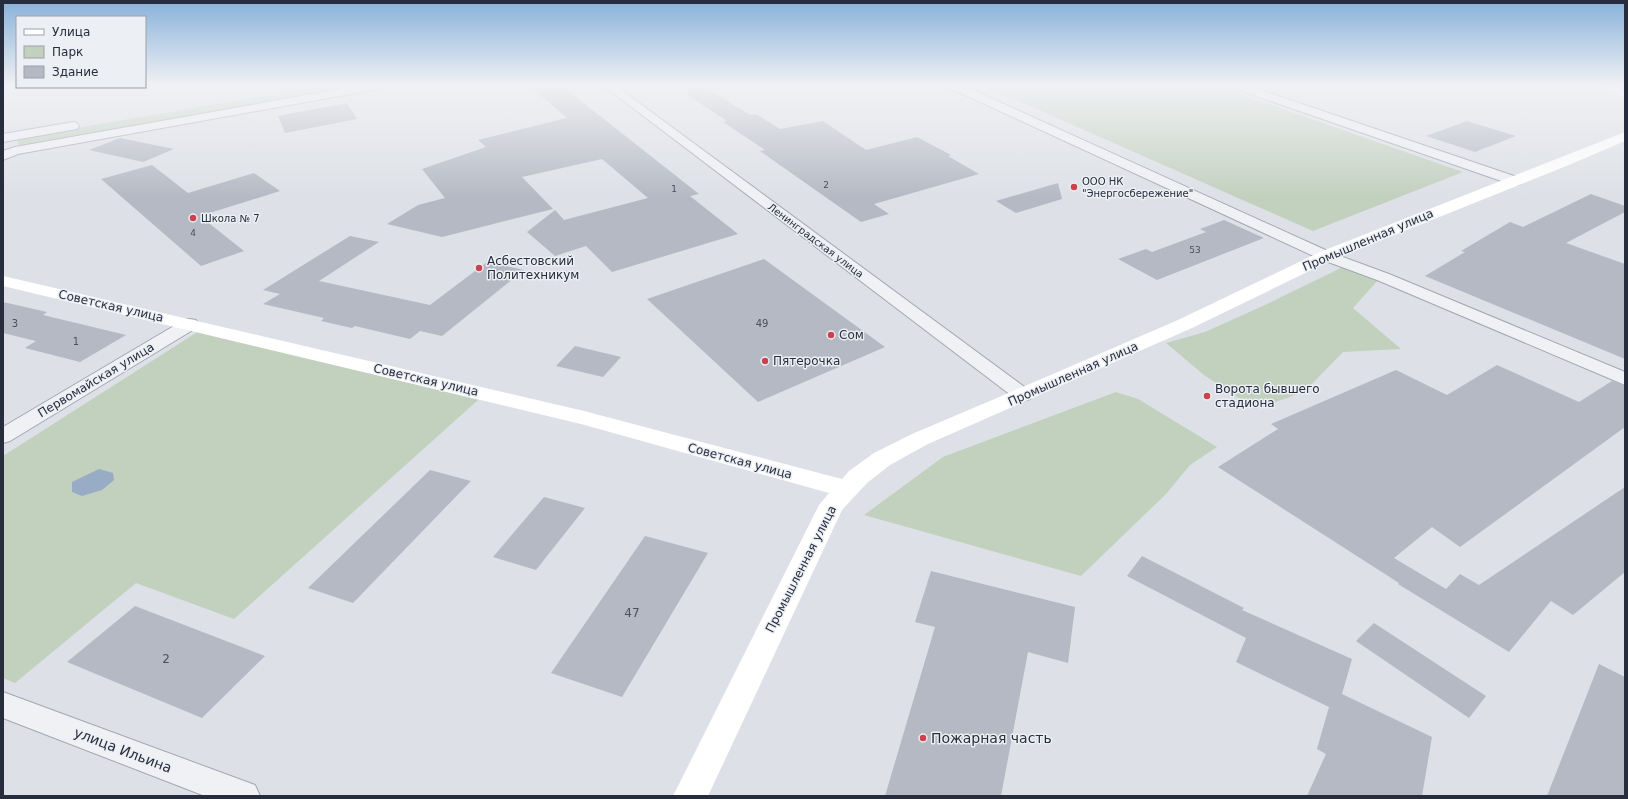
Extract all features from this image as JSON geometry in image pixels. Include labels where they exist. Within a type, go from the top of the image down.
[{"type":"main road","name":"Промышленная улица","points":[[690,796],[832,505],[858,477],[882,459],[913,442],[1185,324],[1326,256],[1625,136]]},
{"type":"main road","name":"Советская улица","points":[[3,281],[584,418],[846,489]]},
{"type":"street","points":[[3,146],[9,153],[173,123]]},
{"type":"street","name":"Ленинградская улица","points":[[659,123],[1023,395]]},
{"type":"street","points":[[1036,123],[1326,256],[1383,277],[1625,379]]},
{"type":"street","points":[[1346,123],[1515,181]]},
{"type":"street","points":[[3,138],[84,124]]},
{"type":"street","name":"Первомайская улица","points":[[3,436],[190,324]]},
{"type":"street","name":"улица Ильина","points":[[3,705],[244,796]]},
{"type":"green space","points":[[104,123],[156,123],[32,145],[19,145],[17,141],[29,136]]},
{"type":"green space","points":[[1069,123],[1324,123],[1463,172],[1313,231]]},
{"type":"green space","points":[[1343,267],[1379,279],[1353,308],[1401,349],[1343,352],[1304,392],[1255,409],[1204,375],[1166,343],[1205,332]]},
{"type":"green space","points":[[199,331],[478,400],[234,619],[136,583],[15,683],[3,678],[3,456]]},
{"type":"green space","points":[[1116,392],[1138,399],[1217,447],[1190,465],[1166,494],[1081,576],[864,515],[943,457]]},
{"type":"water","points":[[99,469],[113,473],[114,480],[102,490],[82,496],[72,492],[72,482]]},
{"type":"building","points":[[281,123],[335,123],[285,133]]},
{"type":"building","points":[[546,123],[609,123],[699,194],[690,196],[738,234],[612,272],[586,246],[555,256],[527,232],[555,210],[564,220],[648,198],[602,159],[522,177],[553,209],[442,237],[387,224],[418,205],[445,198],[422,169],[486,147],[478,140]]},
{"type":"building","points":[[725,123],[771,123],[780,129],[811,123],[826,123],[866,150],[917,137],[951,155],[948,156],[979,174],[874,204],[889,214],[861,222],[760,151],[765,150]]},
{"type":"building","points":[[1461,123],[1474,123],[1516,136],[1475,152],[1426,136]]},
{"type":"building","points":[[120,138],[174,149],[143,162],[89,150]]},
{"type":"building","points":[[152,165],[188,193],[254,173],[280,191],[200,216],[244,251],[201,266],[101,179]]},
{"type":"building","points":[[1058,183],[1062,199],[1016,213],[996,201]]},
{"type":"building","points":[[1591,194],[1625,206],[1625,212],[1566,243],[1625,264],[1625,359],[1425,276],[1465,252],[1461,251],[1510,222],[1523,227]]},
{"type":"building","points":[[1224,220],[1264,238],[1157,280],[1118,259],[1146,249],[1152,252],[1206,232],[1200,229]]},
{"type":"building","points":[[350,236],[379,242],[319,281],[430,305],[487,262],[524,270],[442,336],[420,331],[410,339],[355,326],[352,328],[321,321],[324,318],[263,304],[280,294],[263,290]]},
{"type":"building","points":[[764,259],[885,347],[758,402],[647,299]]},
{"type":"building","points":[[3,302],[47,312],[43,315],[126,335],[80,362],[25,348],[36,341],[3,333]]},
{"type":"building","points":[[575,346],[621,357],[603,377],[556,366]]},
{"type":"building","points":[[1497,365],[1579,402],[1612,381],[1625,386],[1625,427],[1460,547],[1432,527],[1394,558],[1446,589],[1460,574],[1479,585],[1625,487],[1625,572],[1573,615],[1551,601],[1509,652],[1398,584],[1399,583],[1218,467],[1278,429],[1271,424],[1396,370],[1447,395]]},
{"type":"building","points":[[430,470],[471,481],[353,603],[308,588]]},
{"type":"building","points":[[544,497],[585,508],[536,570],[493,557]]},
{"type":"building","points":[[645,536],[708,553],[622,697],[551,673]]},
{"type":"building","points":[[1142,556],[1244,608],[1242,610],[1352,659],[1342,694],[1432,737],[1422,796],[1307,796],[1326,754],[1317,749],[1329,707],[1236,662],[1246,638],[1127,576]]},
{"type":"building","points":[[931,571],[1075,607],[1068,663],[1028,652],[1001,796],[885,796],[935,627],[915,622]]},
{"type":"building","points":[[135,606],[265,656],[202,718],[67,662]]},
{"type":"building","points":[[1374,623],[1486,696],[1469,718],[1356,641]]},
{"type":"building","points":[[1599,664],[1625,677],[1625,796],[1547,796]]},
{"type":"place","name":"ООО НК \"Энергосбережение\"","points":[[1074,187]]},
{"type":"place","name":"Школа № 7","points":[[193,218]]},
{"type":"place","name":"Асбестовский Политехникум","points":[[479,268]]},
{"type":"place","name":"Сом","points":[[831,335]]},
{"type":"place","name":"Пятерочка","points":[[765,361]]},
{"type":"place","name":"Ворота бывшего стадиона","points":[[1207,396]]},
{"type":"place","name":"Пожарная часть","points":[[923,738]]}]
